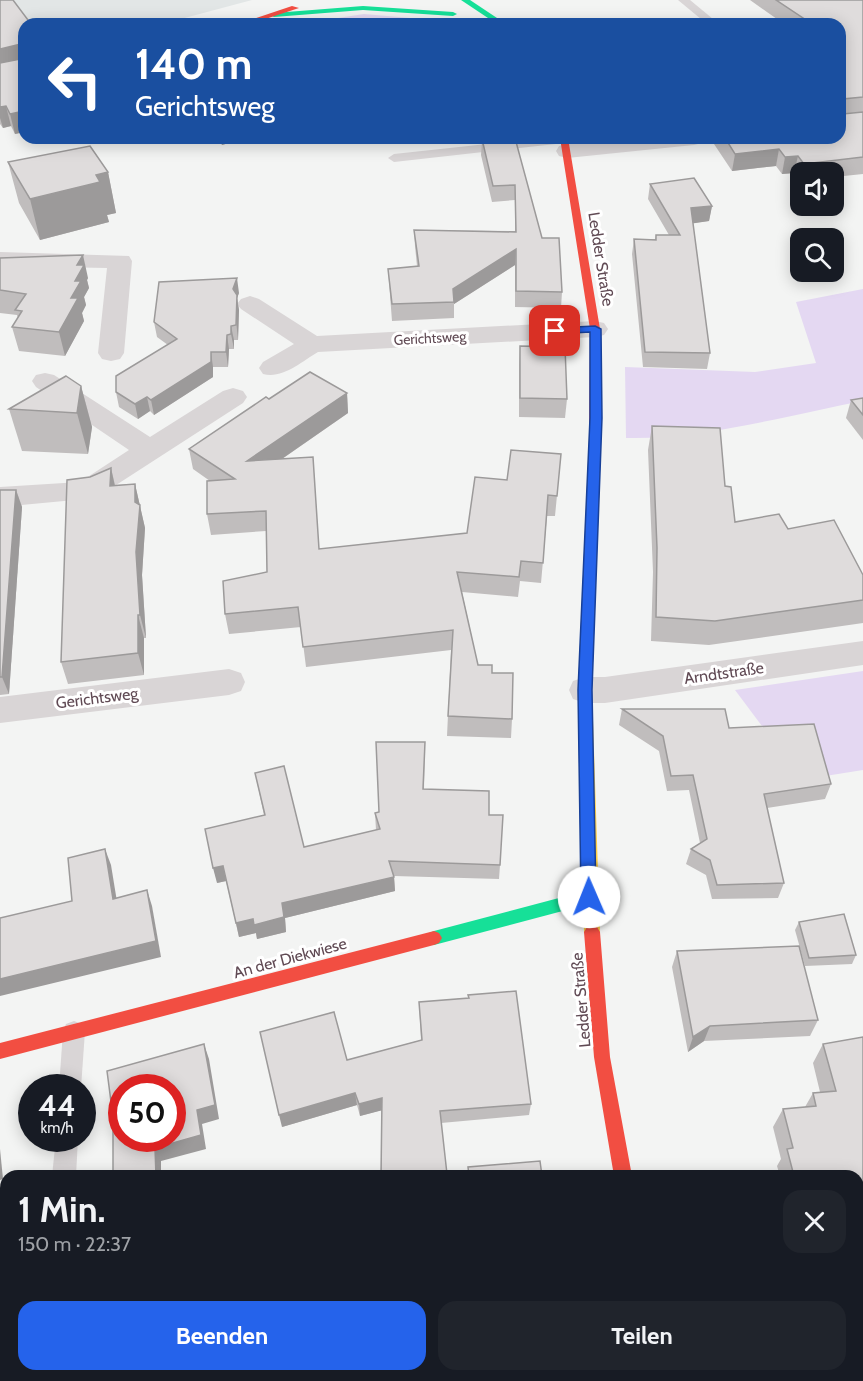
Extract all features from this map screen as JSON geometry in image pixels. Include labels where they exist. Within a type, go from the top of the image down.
[{"type":"main road","points":[[274,15],[292,0]]},
{"type":"main road","points":[[263,18],[320,0]]},
{"type":"main road","points":[[274,15],[308,9],[366,6],[401,7],[458,16],[423,0]]},
{"type":"main road","points":[[465,0],[493,18]]},
{"type":"main road","name":"Ledder Straße","points":[[565,144],[595,329],[596,420],[585,690],[589,897],[602,1057],[622,1170]]},
{"type":"main road","name":"An der Diekwiese","points":[[0,1051],[589,897]]},
{"type":"street","points":[[1,266],[120,261],[111,353]]},
{"type":"street","points":[[250,304],[312,345]]},
{"type":"street","name":"Gerichtsweg","points":[[272,368],[312,345],[595,329]]},
{"type":"street","points":[[45,381],[149,450]]},
{"type":"street","points":[[0,497],[86,491],[233,397]]},
{"type":"street","name":"Arndtstraße","points":[[585,690],[605,690],[863,653]]},
{"type":"street","name":"Gerichtsweg","points":[[0,710],[230,682]]},
{"type":"lane","points":[[682,0],[706,18]]},
{"type":"lane","points":[[394,158],[554,144]]},
{"type":"lane","points":[[71,1074],[74,1032]]},
{"type":"lane","points":[[64,1170],[66,1152]]},
{"type":"shaded area","points":[[0,0],[252,0],[184,18],[18,18]]},
{"type":"shaded area","points":[[364,14],[410,18],[338,18]]},
{"type":"shaded area","points":[[863,289],[863,401],[714,431],[654,438],[626,438],[625,367],[755,372],[816,363],[796,302]]},
{"type":"shaded area","points":[[863,671],[863,770],[819,777],[774,742],[735,690]]},
{"type":"building","points":[[0,0],[13,0],[26,18],[18,18],[18,45],[0,49]]},
{"type":"building","points":[[776,0],[863,0],[863,97],[846,99],[846,18],[803,18]]},
{"type":"building","points":[[18,60],[18,112],[10,114],[6,106],[0,107],[0,63]]},
{"type":"building","points":[[863,112],[863,157],[802,162],[798,156],[785,157],[779,149],[735,154],[729,144],[846,144],[846,114]]},
{"type":"building","points":[[483,144],[517,144],[542,238],[559,238],[562,292],[516,291],[516,249],[453,289],[454,302],[392,304],[388,269],[419,266],[414,230],[516,232],[515,185],[493,186]]},
{"type":"building","points":[[90,146],[108,172],[96,175],[100,182],[30,199],[8,162]]},
{"type":"building","points":[[694,178],[712,206],[691,208],[710,353],[645,352],[634,239],[656,240],[656,235],[680,235],[650,184]]},
{"type":"building","points":[[83,255],[77,265],[84,265],[75,281],[81,281],[71,298],[78,298],[59,332],[12,327],[22,311],[15,310],[26,294],[0,290],[0,258]]},
{"type":"building","points":[[237,278],[233,289],[237,295],[236,325],[231,326],[231,334],[227,335],[226,352],[211,352],[211,362],[151,400],[147,397],[135,404],[116,392],[116,376],[177,339],[154,322],[159,282]]},
{"type":"building","points":[[520,346],[565,347],[567,399],[520,398]]},
{"type":"building","points":[[310,372],[347,393],[247,461],[313,457],[319,549],[467,533],[475,477],[507,480],[511,450],[561,454],[557,496],[548,495],[543,563],[521,561],[519,577],[457,572],[478,665],[492,665],[492,673],[513,673],[512,719],[448,716],[453,630],[303,647],[298,607],[225,614],[223,581],[267,572],[266,511],[207,514],[207,481],[235,479],[189,449],[266,397],[269,399]]},
{"type":"building","points":[[66,376],[81,386],[77,413],[9,409]]},
{"type":"building","points":[[863,398],[863,415],[851,400]]},
{"type":"building","points":[[652,426],[720,428],[725,486],[731,487],[735,522],[779,514],[788,529],[834,520],[863,575],[863,600],[715,621],[656,617],[657,548]]},
{"type":"building","points":[[111,468],[110,486],[135,484],[135,502],[140,505],[136,552],[140,615],[138,615],[138,653],[61,662],[67,480],[90,477]]},
{"type":"building","points":[[0,490],[16,490],[2,677],[0,677]]},
{"type":"building","points":[[622,709],[725,709],[729,728],[814,724],[831,784],[764,794],[784,883],[717,885],[710,860],[691,849],[707,839],[693,775],[671,776],[663,736]]},
{"type":"building","points":[[376,742],[425,742],[423,789],[489,791],[489,815],[503,815],[500,865],[389,861],[394,877],[282,903],[284,917],[254,925],[253,919],[236,923],[223,866],[213,868],[205,829],[265,815],[255,773],[284,766],[304,847],[380,829],[375,813],[379,812]]},
{"type":"building","points":[[105,849],[113,899],[147,890],[156,941],[0,979],[0,918],[72,901],[68,858]]},
{"type":"building","points":[[844,914],[856,955],[809,958],[799,922]]},
{"type":"building","points":[[799,946],[818,1020],[710,1026],[693,1037],[677,951]]},
{"type":"building","points":[[516,991],[531,1104],[440,1111],[447,1170],[381,1170],[382,1098],[359,1104],[355,1093],[279,1115],[260,1032],[334,1012],[347,1060],[422,1040],[419,1002],[469,998],[468,995]]},
{"type":"building","points":[[863,1037],[863,1170],[792,1170],[787,1149],[793,1148],[783,1109],[816,1106],[813,1093],[836,1091],[823,1044]]},
{"type":"building","points":[[204,1044],[215,1105],[197,1110],[201,1135],[186,1139],[186,1074],[108,1074],[108,1079],[107,1071]]},
{"type":"building","points":[[113,1152],[155,1152],[156,1170],[113,1170]]},
{"type":"building","points":[[540,1161],[541,1170],[468,1170],[468,1167]]},
{"type":"traffic: fast","points":[[465,0],[493,18]]},
{"type":"traffic: fast","points":[[274,15],[363,8],[453,14]]},
{"type":"traffic: fast","points":[[434,938],[589,897]]},
{"type":"traffic: slow","points":[[592,932],[585,690],[595,436]]},
{"type":"traffic: jam","points":[[262,18],[295,8]]},
{"type":"traffic: jam","points":[[565,144],[595,329],[595,436]]},
{"type":"traffic: jam","points":[[592,932],[602,1057],[622,1170]]},
{"type":"traffic: jam","points":[[0,1051],[434,938]]},
{"type":"route","points":[[555,331],[595,329],[597,397],[589,638],[585,690],[589,897]]}]
